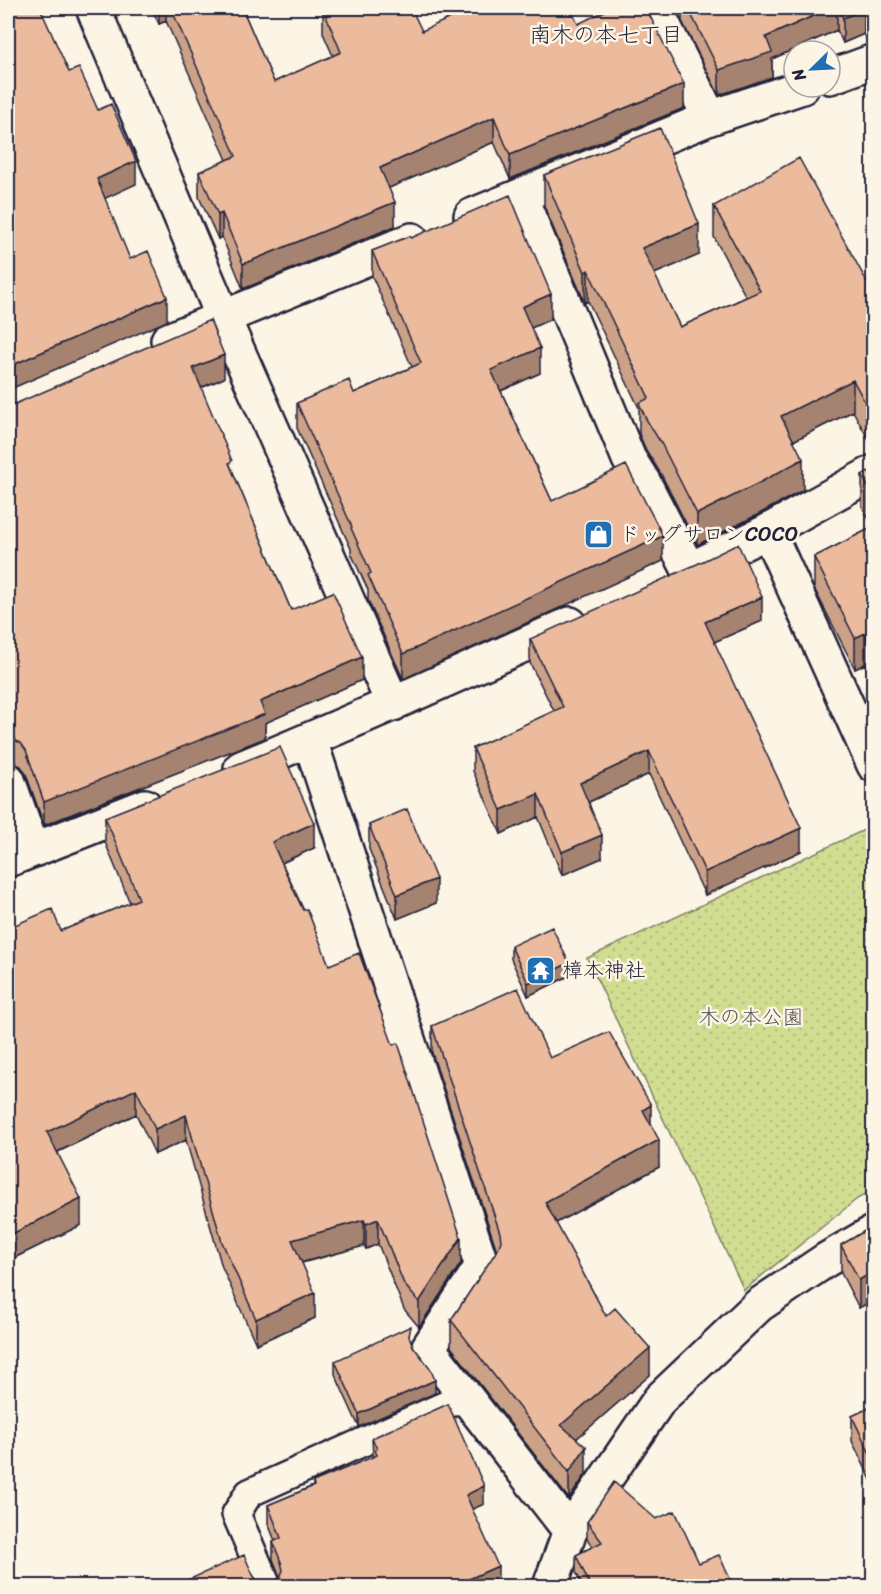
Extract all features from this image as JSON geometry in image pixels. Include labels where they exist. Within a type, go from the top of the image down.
[{"type":"street","points":[[93,8],[223,316],[393,704]]},
{"type":"street","points":[[655,8],[710,118]]},
{"type":"street","points":[[842,76],[869,73]]},
{"type":"street","points":[[136,354],[223,316],[710,118],[782,94]]},
{"type":"street","points":[[520,196],[628,459],[644,483],[671,538],[678,575],[768,531],[873,472]]},
{"type":"street","points":[[768,531],[873,765]]},
{"type":"street","points":[[211,780],[393,704],[594,613]]},
{"type":"street","points":[[310,740],[482,1266],[428,1348],[570,1531]]},
{"type":"street","points":[[8,780],[20,855],[167,797]]},
{"type":"street","points":[[550,1587],[570,1531],[660,1399],[759,1305],[873,1232]]},
{"type":"lane","points":[[267,1587],[236,1514],[249,1493],[466,1396]]},
{"type":"green space","name":"木の本公園","points":[[873,826],[873,1190],[857,1199],[744,1290],[587,958]]},
{"type":"building","points":[[8,8],[40,8],[69,72],[79,68],[98,110],[111,104],[136,161],[97,179],[130,259],[148,251],[167,297],[8,367]]},
{"type":"building","points":[[171,8],[242,8],[274,82],[341,52],[323,9],[326,8],[411,8],[422,31],[472,8],[570,8],[578,24],[611,8],[646,8],[684,84],[510,155],[494,117],[380,168],[395,202],[243,264],[222,213],[218,215],[199,172],[236,156]]},
{"type":"building","points":[[688,8],[831,8],[766,37],[772,52],[719,70]]},
{"type":"building","points":[[838,8],[873,8],[873,18],[869,18],[864,9],[843,18]]},
{"type":"building","points":[[660,128],[699,224],[642,248],[680,327],[760,291],[714,206],[799,158],[873,293],[873,417],[853,380],[781,416],[803,459],[697,514],[661,443],[646,419],[639,403],[649,398],[588,270],[585,272],[544,175]]},
{"type":"building","points":[[510,195],[551,294],[522,307],[540,348],[491,370],[552,501],[626,465],[663,536],[403,654],[368,575],[371,573],[352,527],[297,403],[349,380],[354,393],[421,363],[372,251],[410,236],[411,238]]},
{"type":"building","points":[[210,320],[224,355],[193,368],[232,461],[229,463],[291,610],[333,592],[362,657],[260,702],[265,714],[44,802],[26,750],[21,743],[16,741],[8,719],[8,405]]},
{"type":"building","points":[[873,469],[873,496],[862,475]]},
{"type":"building","points":[[873,527],[873,652],[865,633],[855,638],[814,557]]},
{"type":"building","points":[[738,544],[762,597],[705,622],[801,828],[705,872],[649,751],[580,783],[602,835],[562,852],[538,794],[501,810],[473,748],[563,707],[530,639]]},
{"type":"building","points":[[280,747],[314,823],[272,842],[303,910],[307,909],[329,965],[359,953],[393,1045],[398,1043],[461,1238],[419,1302],[404,1284],[378,1219],[366,1224],[364,1220],[292,1240],[315,1293],[256,1319],[222,1242],[186,1115],[155,1129],[136,1089],[47,1132],[81,1199],[8,1236],[8,928],[52,909],[61,931],[139,899],[105,817]]},
{"type":"building","points":[[407,809],[436,879],[397,895],[369,825]]},
{"type":"building","points":[[552,927],[569,963],[528,983],[511,946]]},
{"type":"building","points":[[518,988],[550,1058],[609,1032],[651,1105],[643,1110],[659,1140],[545,1202],[606,1316],[615,1308],[650,1348],[561,1425],[586,1447],[569,1472],[451,1320],[501,1241],[432,1026]]},
{"type":"building","points":[[873,1226],[873,1272],[859,1280],[841,1245]]},
{"type":"building","points":[[411,1326],[409,1336],[413,1346],[430,1368],[435,1380],[359,1414],[335,1361]]},
{"type":"building","points":[[448,1404],[484,1486],[466,1495],[498,1566],[451,1587],[183,1587],[181,1583],[244,1555],[257,1581],[265,1584],[274,1583],[280,1578],[283,1570],[273,1542],[281,1538],[268,1505],[314,1486],[313,1482],[377,1455],[372,1438]]},
{"type":"building","points":[[873,1406],[873,1460],[852,1416]]},
{"type":"building","points":[[614,1482],[656,1519],[675,1511],[699,1563],[719,1555],[734,1587],[591,1587],[576,1555],[602,1542],[587,1522]]},
{"type":"place","name":"ドッグサロンCOCO","points":[[598,534]]},
{"type":"place","name":"樟本神社","points":[[541,970]]},
{"type":"district","name":"南木の本七丁目","points":[[606,34]]}]
